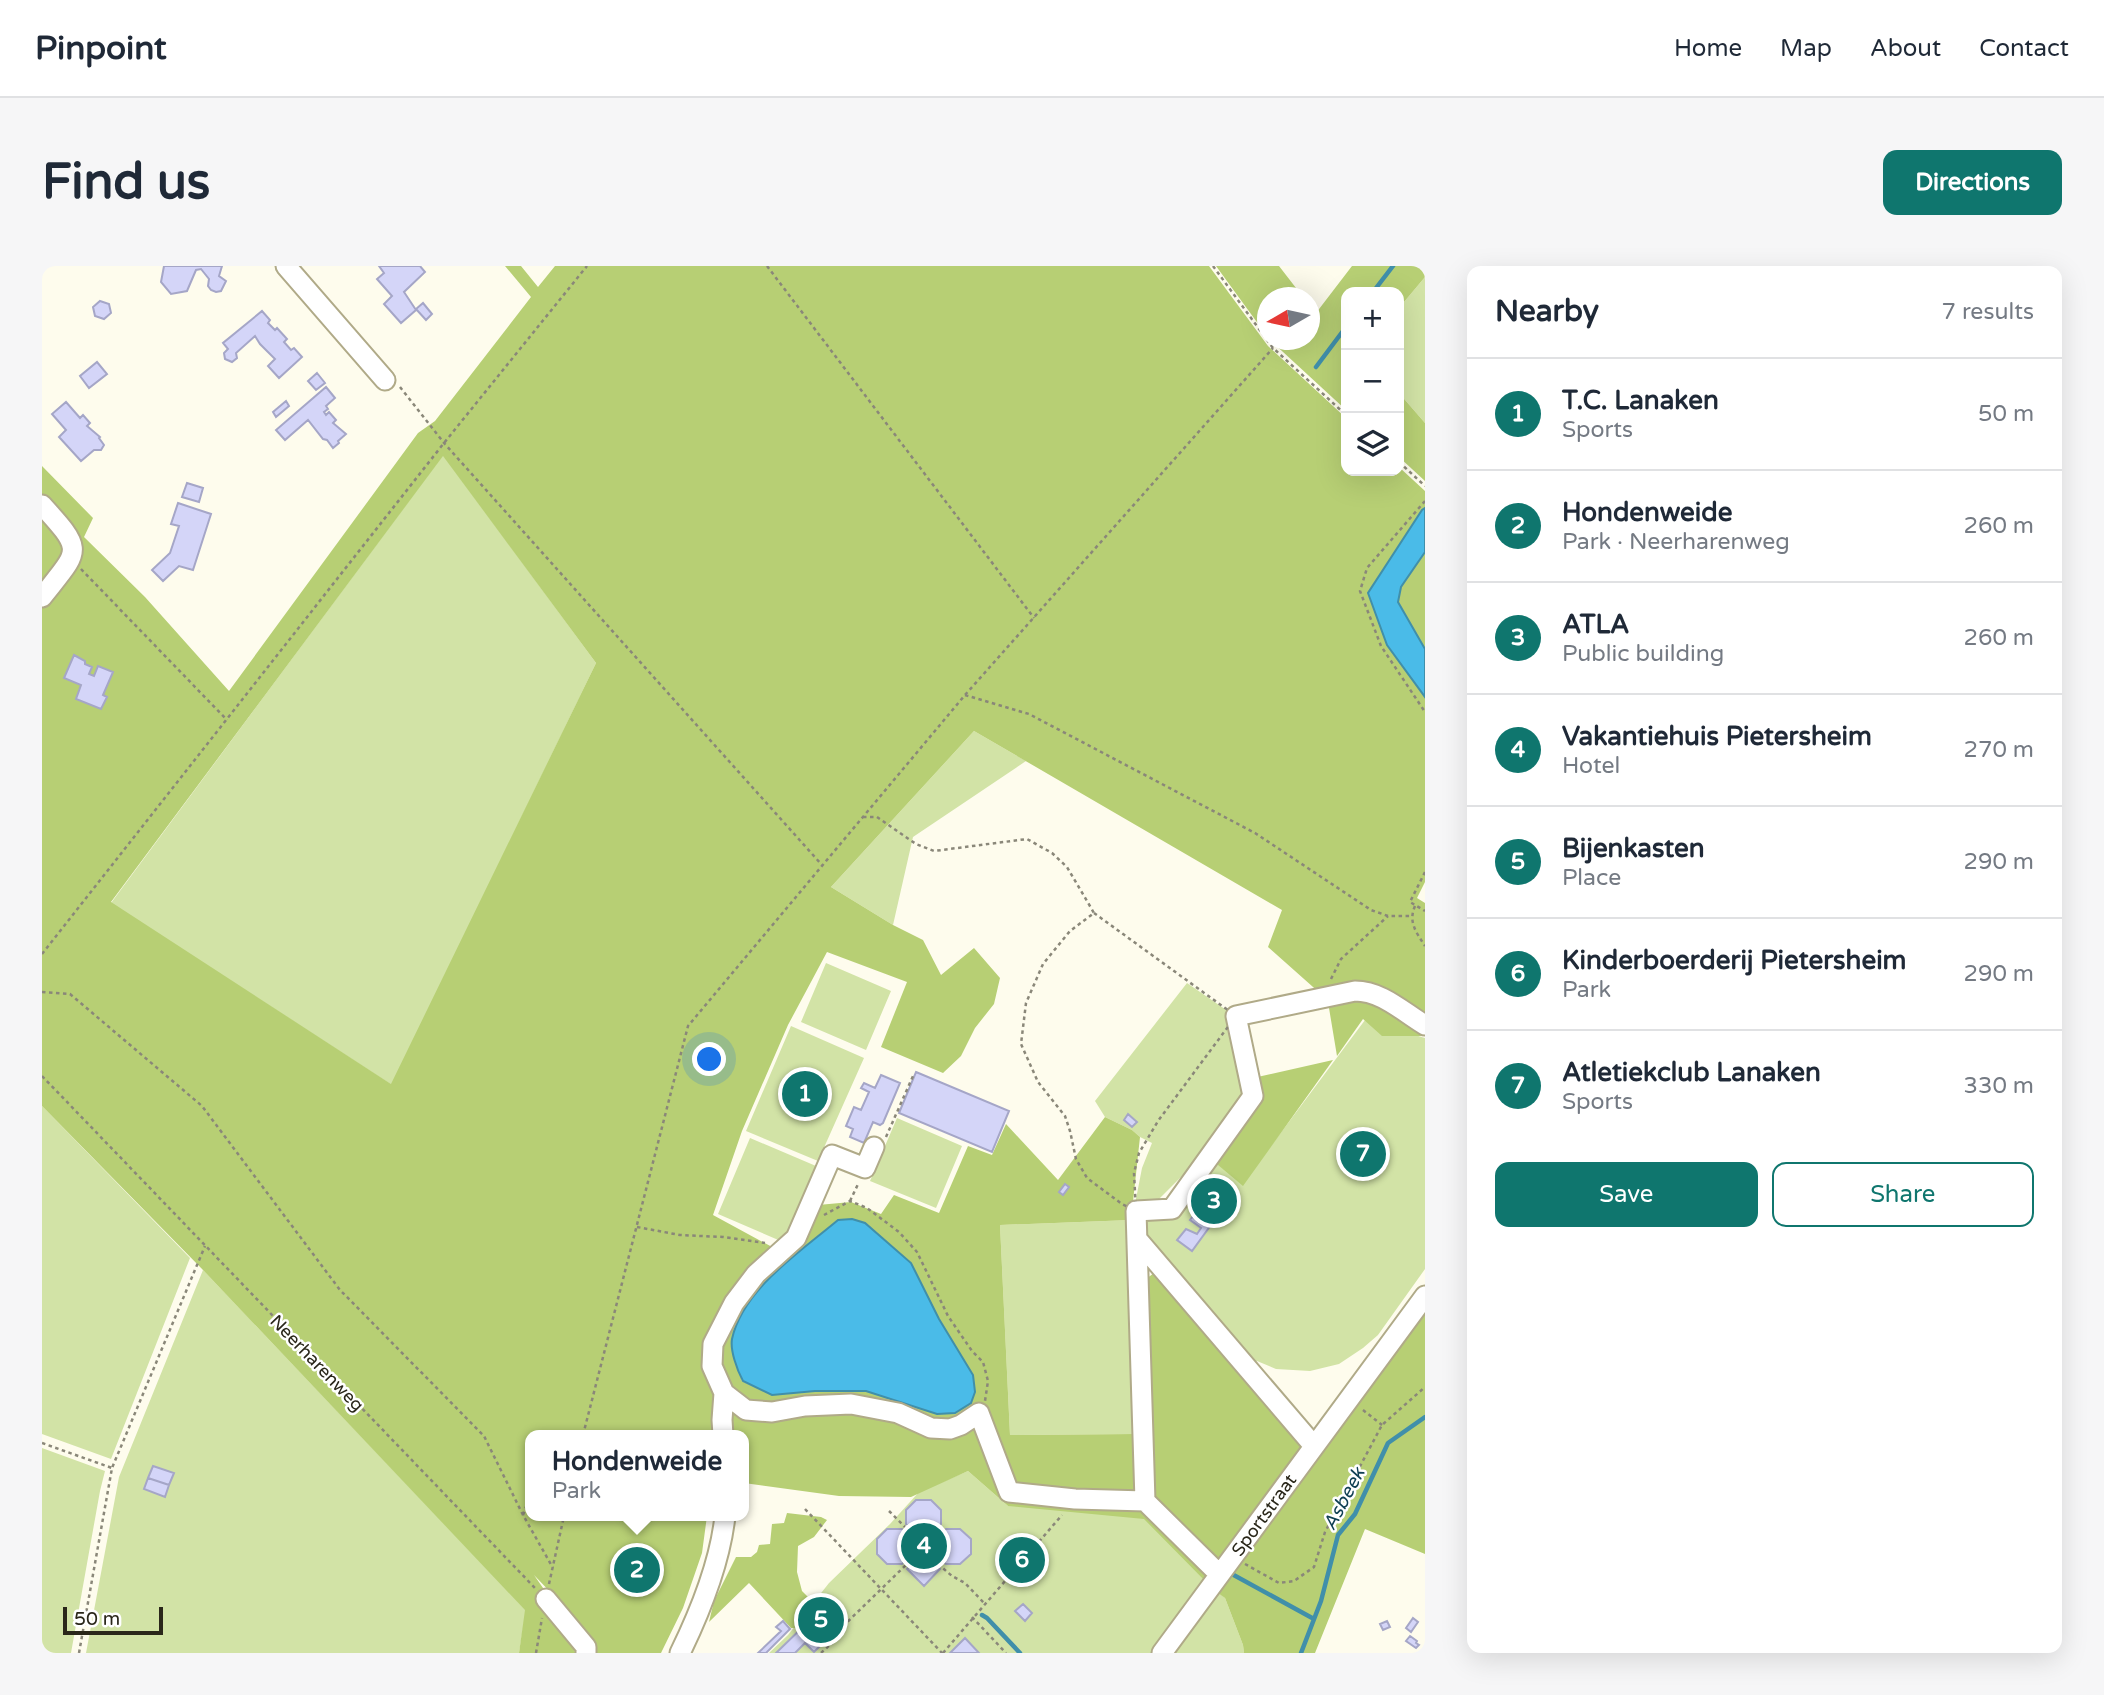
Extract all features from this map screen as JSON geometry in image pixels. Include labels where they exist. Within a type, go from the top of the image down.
[{"type":"street","points":[[286,266],[384,380]]},
{"type":"street","points":[[42,505],[70,536],[73,553],[42,597]]},
{"type":"street","points":[[724,1393],[746,1410],[772,1412],[805,1406],[851,1404],[898,1413],[931,1428],[950,1429],[979,1413],[1009,1492],[1074,1499],[1145,1501],[1136,1211],[1172,1209],[1253,1096],[1237,1016],[1355,991],[1369,991],[1425,1026]]},
{"type":"street","points":[[723,1430],[724,1393],[712,1366],[713,1344],[734,1303],[756,1274],[796,1238],[832,1155],[865,1168],[874,1147]]},
{"type":"street","points":[[1137,1239],[1314,1446]]},
{"type":"street","name":"Sportstraat","points":[[1145,1501],[1219,1574],[1425,1296]]},
{"type":"street","points":[[680,1653],[708,1586],[724,1521]]},
{"type":"street","points":[[1162,1653],[1219,1574]]},
{"type":"street","points":[[546,1599],[586,1647],[586,1653]]},
{"type":"path","points":[[42,954],[444,443],[587,266]]},
{"type":"path","points":[[767,266],[1034,618]]},
{"type":"path","points":[[1213,266],[1257,326]]},
{"type":"path","points":[[584,1430],[688,1026],[965,695],[1271,350]]},
{"type":"path","points":[[1275,350],[1344,413]]},
{"type":"path","points":[[384,380],[392,377],[444,443],[823,865]]},
{"type":"path","points":[[1404,467],[1425,486]]},
{"type":"path","points":[[1425,501],[1367,568],[1360,592],[1381,646],[1425,712]]},
{"type":"path","points":[[73,553],[187,681],[227,721]]},
{"type":"path","points":[[965,695],[1029,714],[1255,832],[1371,910],[1388,916],[1411,916]]},
{"type":"path","points":[[863,817],[877,817],[916,844],[934,851],[1027,839],[1052,853],[1067,867],[1094,913],[1237,1016],[1158,1121],[1139,1153],[1134,1173],[1136,1211],[1087,1178],[1076,1159],[1065,1116],[1038,1082],[1021,1044],[1026,1003],[1044,964],[1070,931],[1094,913]]},
{"type":"path","points":[[1425,872],[1410,902],[1425,911]]},
{"type":"path","points":[[1415,906],[1411,916],[1414,928],[1425,946]]},
{"type":"path","points":[[1322,998],[1341,958],[1388,916]]},
{"type":"path","points":[[42,992],[70,995],[202,1106],[340,1290],[484,1436],[525,1519]]},
{"type":"path","name":"Neerharenweg","points":[[42,1076],[546,1599]]},
{"type":"path","points":[[874,1147],[880,1149],[913,1076]]},
{"type":"path","points":[[821,1218],[850,1201],[865,1168]]},
{"type":"path","points":[[850,1201],[867,1208],[899,1232],[917,1252],[947,1316],[983,1362],[988,1381],[986,1397],[979,1413]]},
{"type":"path","points":[[637,1227],[680,1235],[760,1241],[785,1249]]},
{"type":"path","points":[[79,1653],[112,1468],[205,1246]]},
{"type":"path","points":[[1233,1558],[1279,1583],[1294,1581],[1314,1567],[1325,1531],[1382,1425],[1425,1387]]},
{"type":"path","points":[[1349,1399],[1382,1425]]},
{"type":"path","points":[[42,1443],[112,1468]]},
{"type":"path","points":[[805,1509],[942,1653],[1074,1499]]},
{"type":"path","points":[[523,1516],[525,1510]]},
{"type":"path","points":[[890,1511],[909,1531]]},
{"type":"path","points":[[526,1521],[553,1568]]},
{"type":"path","points":[[536,1653],[563,1521]]},
{"type":"path","points":[[821,1653],[832,1643],[838,1632],[909,1562]]},
{"type":"path","points":[[938,1564],[965,1583],[985,1604]]},
{"type":"path","points":[[972,1618],[1006,1653]]},
{"type":"green space","points":[[505,266],[521,266],[538,287],[555,266],[1209,266],[1257,331],[1257,350],[1272,350],[1341,413],[1341,476],[1404,476],[1404,472],[1425,491],[1425,508],[1368,593],[1387,645],[1425,697],[1425,882],[1417,898],[1425,903],[1425,1036],[1382,1036],[1363,1019],[1337,1056],[1329,1008],[1322,995],[1268,947],[1282,910],[974,731],[831,887],[923,940],[941,975],[974,948],[1000,978],[994,1004],[975,1028],[961,1056],[943,1073],[881,1047],[907,982],[827,952],[788,1025],[742,1131],[713,1215],[785,1254],[818,1205],[851,1202],[881,1214],[894,1195],[939,1213],[968,1146],[992,1155],[1006,1124],[1058,1180],[1105,1117],[1132,1130],[1140,1137],[1131,1220],[1000,1225],[1010,1435],[1134,1434],[1142,1282],[1158,1270],[1314,1452],[1425,1303],[1425,1554],[1365,1529],[1315,1653],[1244,1653],[1225,1598],[1144,1519],[1008,1506],[968,1471],[911,1497],[839,1496],[749,1484],[749,1430],[525,1430],[525,1521],[706,1521],[702,1553],[683,1608],[661,1653],[588,1653],[554,1596],[534,1575],[584,1647],[583,1653],[519,1653],[525,1610],[203,1270],[42,1106],[42,466],[93,518],[84,537],[145,597],[229,691],[418,433],[435,421],[531,297]],"holes":[[[443,456],[596,663],[391,1084],[111,902]],[[911,1263],[939,1319],[971,1403],[955,1412],[937,1414],[866,1391],[815,1391],[772,1395],[742,1381],[731,1342]]]},
{"type":"green space","points":[[1216,266],[1279,266],[1295,287],[1257,287],[1257,322]]},
{"type":"green space","points":[[1352,266],[1425,266],[1425,277],[1404,302],[1404,287],[1341,287],[1341,405],[1281,350],[1320,350],[1320,308]]},
{"type":"green space","points":[[1425,277],[1425,423],[1404,399],[1404,302]]},
{"type":"green space","points":[[1404,399],[1425,423],[1425,481],[1404,462]]},
{"type":"green space","points":[[443,455],[596,663],[392,1085],[111,903]]},
{"type":"green space","points":[[1425,552],[1425,649],[1398,602],[1400,587]]},
{"type":"green space","points":[[974,731],[1026,761],[913,837],[893,925],[831,887]]},
{"type":"green space","points":[[826,963],[891,991],[866,1050],[801,1022]]},
{"type":"green space","points":[[1187,983],[1235,1016],[1248,1097],[1193,1165],[1157,1201],[1135,1204],[1142,1168],[1152,1143],[1105,1117],[1095,1101]]},
{"type":"green space","points":[[1365,1020],[1386,1036],[1415,1035],[1425,1038],[1425,1269],[1378,1335],[1339,1364],[1310,1371],[1276,1369],[1257,1361],[1251,1366],[1143,1240],[1145,1215],[1173,1215],[1213,1162],[1221,1160],[1247,1178]]},
{"type":"green space","points":[[791,1026],[864,1058],[818,1161],[746,1131]]},
{"type":"green space","points":[[1333,1060],[1243,1186],[1205,1154],[1253,1078]]},
{"type":"green space","points":[[42,1106],[190,1258],[111,1459],[42,1434]]},
{"type":"green space","points":[[897,1118],[962,1146],[936,1208],[870,1181]]},
{"type":"green space","points":[[750,1138],[816,1166],[783,1242],[718,1214]]},
{"type":"green space","points":[[1131,1220],[1134,1434],[1010,1435],[1000,1225]]},
{"type":"green space","points":[[203,1270],[526,1610],[519,1653],[86,1653],[119,1477]]},
{"type":"green space","points":[[42,1448],[105,1471],[71,1653],[42,1653]]},
{"type":"green space","points":[[968,1471],[1008,1506],[1142,1510],[1225,1598],[1244,1653],[769,1653],[788,1635],[829,1583],[919,1492]]},
{"type":"green space","points":[[787,1513],[827,1520],[814,1537],[798,1546],[797,1572],[802,1591],[819,1608],[798,1628],[791,1628],[749,1583],[709,1622],[714,1601],[736,1557],[751,1557],[757,1552],[759,1545],[770,1544],[772,1524],[784,1523]]},
{"type":"water","points":[[1425,508],[1425,552],[1401,587],[1398,602],[1425,649],[1425,697],[1387,645],[1368,593]]},
{"type":"water","points":[[852,1219],[865,1223],[911,1263],[939,1319],[973,1375],[975,1392],[971,1403],[955,1413],[937,1414],[866,1391],[815,1391],[772,1395],[743,1381],[734,1360],[732,1339],[748,1304],[775,1273],[807,1245],[838,1220]]},
{"type":"building","points":[[164,266],[222,266],[219,276],[226,281],[221,291],[216,292],[208,286],[209,279],[201,269],[196,270],[187,291],[171,294],[161,282]]},
{"type":"building","points":[[379,266],[420,266],[425,272],[404,292],[416,310],[401,323],[384,304],[392,296],[377,279],[384,273]]},
{"type":"building","points":[[100,301],[109,304],[111,313],[104,319],[95,316],[93,307]]},
{"type":"building","points":[[423,303],[432,314],[426,320],[416,309]]},
{"type":"building","points":[[262,311],[270,320],[268,323],[287,339],[284,342],[302,357],[279,378],[268,366],[275,359],[255,336],[236,353],[237,358],[232,362],[225,359],[224,353],[228,349],[223,343]]},
{"type":"building","points":[[97,362],[107,374],[89,388],[80,376]]},
{"type":"building","points":[[317,373],[325,383],[316,390],[308,381]]},
{"type":"building","points":[[326,387],[335,398],[326,406],[328,409],[324,412],[326,415],[329,412],[336,420],[333,423],[346,434],[333,448],[308,420],[285,440],[276,430]]},
{"type":"building","points":[[286,401],[289,406],[276,417],[273,412]]},
{"type":"building","points":[[66,402],[80,418],[83,415],[90,423],[87,426],[100,437],[104,445],[101,450],[94,450],[81,461],[59,437],[66,430],[52,414]]},
{"type":"building","points":[[187,483],[203,488],[199,502],[182,497]]},
{"type":"building","points":[[178,503],[211,514],[193,570],[179,566],[163,581],[152,570],[170,553],[179,526],[171,524]]},
{"type":"building","points":[[74,655],[92,667],[89,674],[94,676],[98,666],[113,672],[103,695],[107,697],[101,709],[76,699],[81,685],[64,678]]},
{"type":"building","points":[[916,1072],[1009,1111],[992,1152],[899,1113]]},
{"type":"building","points":[[881,1075],[900,1083],[883,1123],[880,1125],[873,1122],[864,1143],[850,1137],[853,1129],[846,1126],[854,1107],[861,1110],[869,1092],[861,1088],[864,1083],[875,1088]]},
{"type":"building","points":[[1128,1114],[1137,1122],[1132,1127],[1124,1120]]},
{"type":"building","points":[[1222,1178],[1233,1186],[1212,1215],[1216,1218],[1192,1251],[1177,1240],[1186,1229],[1197,1234],[1201,1228],[1190,1220]]},
{"type":"building","points":[[1065,1184],[1069,1187],[1063,1195],[1059,1192]]},
{"type":"building","points":[[153,1466],[174,1473],[169,1485],[148,1478]]},
{"type":"building","points":[[148,1478],[169,1485],[165,1497],[144,1489]]},
{"type":"building","points":[[916,1500],[931,1500],[941,1510],[941,1524],[936,1529],[941,1533],[946,1529],[960,1529],[971,1539],[971,1554],[960,1564],[946,1564],[940,1560],[936,1564],[940,1569],[924,1586],[907,1569],[912,1564],[906,1559],[902,1564],[887,1564],[877,1554],[877,1539],[887,1529],[902,1529],[906,1534],[911,1529],[906,1524],[906,1510]]},
{"type":"building","points":[[1023,1604],[1032,1613],[1025,1621],[1015,1611]]},
{"type":"building","points":[[819,1610],[831,1623],[823,1630],[811,1617]]},
{"type":"building","points":[[1413,1618],[1418,1622],[1411,1632],[1406,1628]]},
{"type":"building","points":[[810,1620],[828,1638],[814,1652],[805,1643],[795,1653],[776,1653]]},
{"type":"building","points":[[783,1621],[790,1629],[766,1653],[758,1653],[781,1631],[776,1627]]},
{"type":"building","points":[[1387,1621],[1390,1627],[1383,1630],[1380,1624]]},
{"type":"building","points":[[1410,1636],[1419,1645],[1416,1648],[1406,1641]]},
{"type":"building","points":[[965,1638],[979,1653],[950,1653]]},
{"type":"waterway","points":[[1377,287],[1393,266]]},
{"type":"waterway","points":[[1316,367],[1341,334]]},
{"type":"waterway","name":"Asbeek","points":[[1301,1653],[1321,1601],[1338,1535],[1355,1514],[1388,1443],[1425,1417]]},
{"type":"waterway","points":[[1230,1573],[1314,1619]]},
{"type":"waterway","points":[[982,1615],[1020,1653]]},
{"type":"place","name":"T.C. Lanaken","points":[[805,1094]]},
{"type":"place","name":"Atletiekclub Lanaken","points":[[1363,1154]]},
{"type":"place","name":"ATLA","points":[[1214,1201]]},
{"type":"place","name":"Vakantiehuis Pietersheim","points":[[924,1546]]},
{"type":"place","name":"Kinderboerderij Pietersheim","points":[[1022,1560]]},
{"type":"place","name":"Hondenweide","points":[[637,1570]]},
{"type":"place","name":"Bijenkasten","points":[[821,1620]]}]
